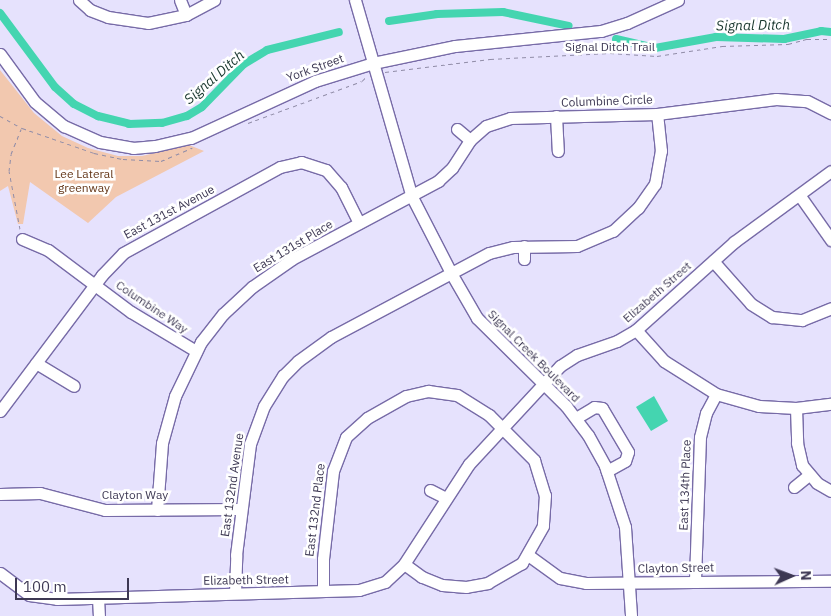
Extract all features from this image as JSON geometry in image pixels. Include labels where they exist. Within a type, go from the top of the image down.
[{"type":"street","points":[[79,0],[90,10],[128,21],[165,21],[186,15],[214,0]]},
{"type":"street","points":[[180,0],[186,15]]},
{"type":"street","name":"Signal Creek Boulevard","points":[[354,0],[412,197],[451,273],[481,323],[544,382],[576,418],[607,471],[624,527],[630,582],[631,616]]},
{"type":"street","name":"York Street","points":[[0,54],[36,102],[57,121],[100,142],[134,148],[176,143],[315,81],[373,63],[455,46],[601,31],[627,23],[678,0]]},
{"type":"street","name":"Columbine Circle","points":[[412,197],[447,174],[470,140],[486,126],[510,118],[657,114],[790,99],[815,104],[831,112]]},
{"type":"street","name":"East 132nd Avenue","points":[[235,593],[241,509],[254,430],[269,396],[283,376],[331,337],[497,250],[524,246],[555,248],[584,244],[613,231],[638,208],[652,191],[660,167],[657,114]]},
{"type":"street","points":[[556,116],[558,151]]},
{"type":"street","points":[[457,129],[470,140]]},
{"type":"street","name":"East 131st Avenue","points":[[0,410],[95,284],[112,263],[133,245],[290,163],[311,164],[333,176],[359,223]]},
{"type":"street","name":"Elizabeth Street","points":[[3,576],[24,592],[40,598],[323,591],[377,586],[392,578],[404,564],[469,464],[544,382],[571,358],[617,342],[636,330],[713,261],[831,171]]},
{"type":"street","points":[[800,196],[831,240]]},
{"type":"street","name":"East 131st Place","points":[[157,510],[157,479],[169,413],[196,351],[223,314],[252,287],[292,259],[412,197]]},
{"type":"street","name":"Columbine Way","points":[[22,239],[48,250],[131,312],[196,351]]},
{"type":"street","points":[[524,246],[524,259]]},
{"type":"street","points":[[713,261],[751,304],[772,317],[802,320],[831,308]]},
{"type":"street","points":[[636,330],[664,361],[716,394],[759,406],[796,408],[831,404]]},
{"type":"street","points":[[36,363],[74,386]]},
{"type":"street","name":"East 132nd Place","points":[[323,591],[323,560],[333,471],[342,444],[358,424],[406,396],[428,391],[462,397],[504,427],[534,460],[543,482],[544,520],[528,555]]},
{"type":"street","name":"East 134th Place","points":[[695,580],[700,437],[706,413],[716,394]]},
{"type":"street","points":[[576,418],[594,407],[602,408],[628,452],[625,461],[607,471]]},
{"type":"street","points":[[796,408],[800,457],[809,475],[831,491]]},
{"type":"street","points":[[794,487],[809,475]]},
{"type":"street","points":[[430,490],[446,498]]},
{"type":"street","name":"Clayton Way","points":[[0,494],[46,494],[105,510],[241,509]]},
{"type":"street","points":[[404,564],[432,582],[466,587],[501,578],[528,555]]},
{"type":"street","name":"Clayton Street","points":[[528,555],[567,580],[630,582],[695,580],[776,583],[831,581]]},
{"type":"street","points":[[98,598],[99,616]]},
{"type":"path","name":"Signal Ditch Trail","points":[[388,71],[490,59],[610,53],[657,56],[722,46],[784,44],[807,39],[831,39]]},
{"type":"path","points":[[22,128],[11,154],[9,170],[22,239]]},
{"type":"green space","name":"Lee Lateral greenway","points":[[0,70],[34,113],[62,136],[88,148],[118,156],[142,156],[189,145],[204,151],[116,197],[88,223],[30,182],[23,224],[18,224],[8,186],[0,191]]},
{"type":"shaded area","points":[[654,396],[668,421],[651,431],[636,407]]},
{"type":"waterway","name":"Signal Ditch","points":[[389,21],[437,14],[503,12],[569,26]]},
{"type":"waterway","name":"Signal Ditch","points":[[0,13],[55,87],[74,104],[98,116],[129,124],[162,123],[187,116],[202,107],[244,64],[267,50],[339,32]]},
{"type":"waterway","name":"Signal Ditch","points":[[616,39],[655,48],[716,37],[784,39],[821,31],[831,32]]}]
